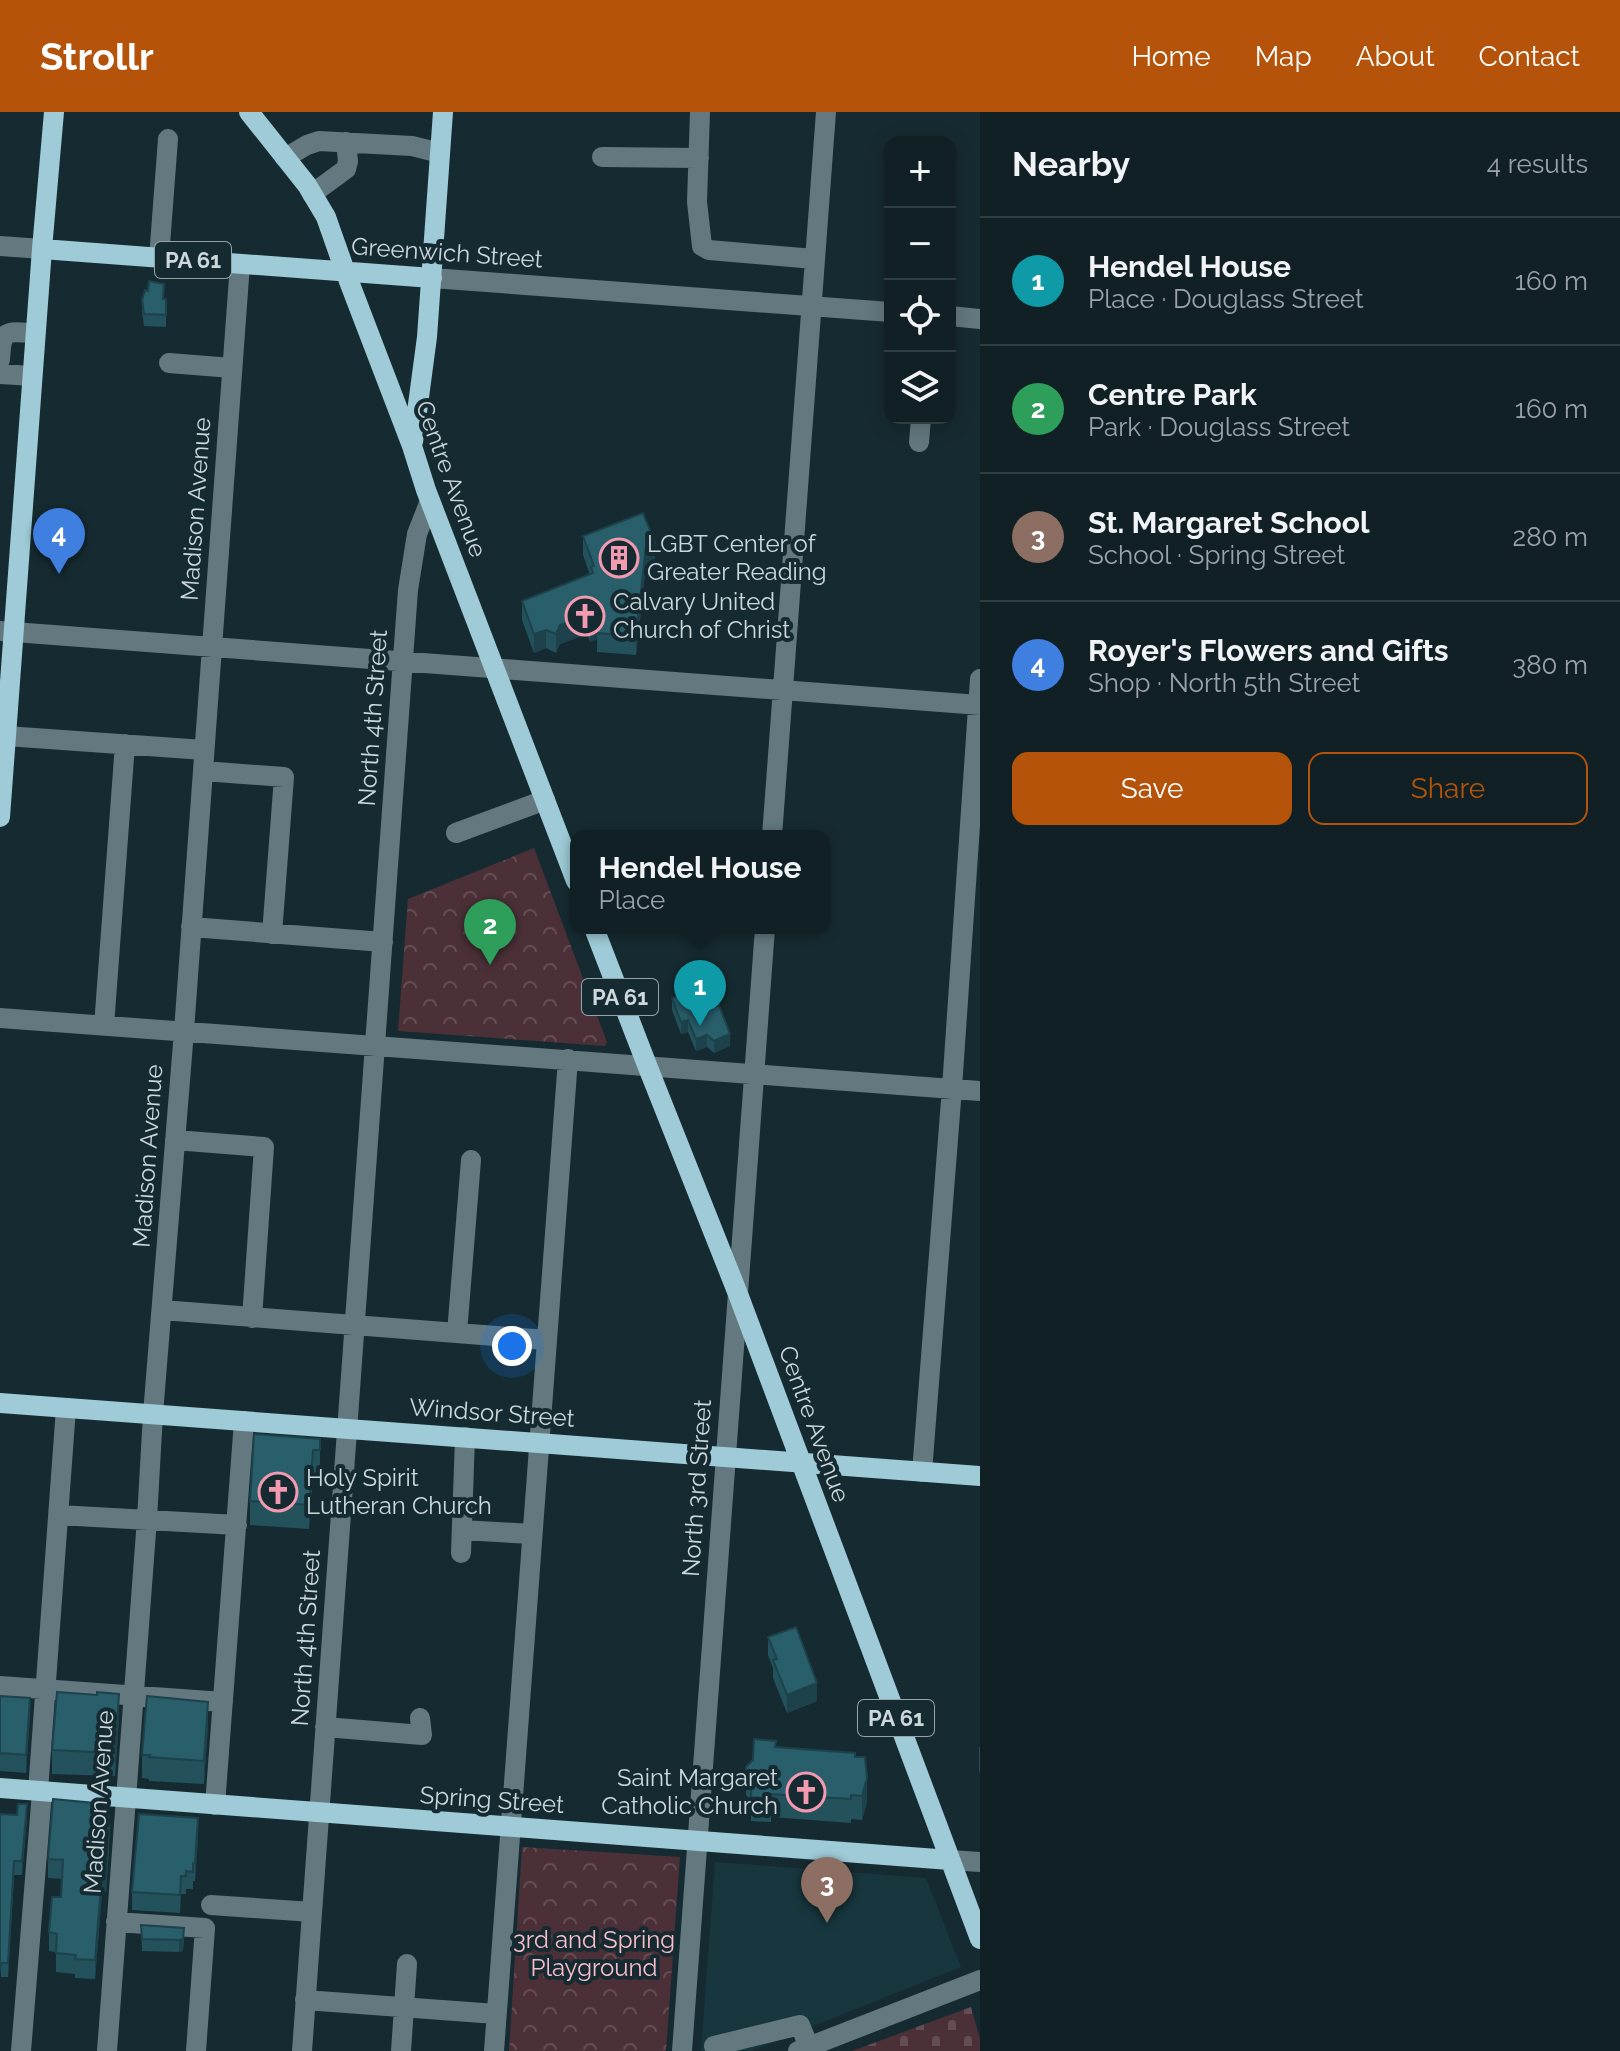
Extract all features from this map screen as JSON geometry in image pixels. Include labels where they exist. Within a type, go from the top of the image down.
[{"type":"main road","points":[[0,817],[6,736],[7,632],[54,112]]},
{"type":"main road","points":[[412,446],[427,337],[443,112]]},
{"type":"main road","name":"Centre Avenue","points":[[251,115],[326,217],[430,501],[570,865]]},
{"type":"main road","name":"Greenwich Street","points":[[42,249],[432,278]]},
{"type":"main road","name":"Centre Avenue","points":[[596,934],[738,1294],[980,1939]]},
{"type":"main road","name":"Windsor Street","points":[[0,1403],[980,1476]]},
{"type":"main road","name":"Spring Street","points":[[0,1788],[950,1860]]},
{"type":"street","points":[[700,112],[697,202],[702,246],[709,250],[814,259]]},
{"type":"street","points":[[772,830],[826,112]]},
{"type":"street","points":[[159,258],[168,139]]},
{"type":"street","points":[[285,158],[319,141],[412,146],[440,143]]},
{"type":"street","points":[[312,194],[346,169],[346,142]]},
{"type":"street","points":[[602,157],[699,158]]},
{"type":"street","name":"Greenwich Street","points":[[0,246],[42,249]]},
{"type":"street","name":"Madison Avenue","points":[[107,2051],[240,264]]},
{"type":"street","name":"Greenwich Street","points":[[432,278],[884,312]]},
{"type":"street","points":[[956,317],[980,319]]},
{"type":"street","points":[[0,360],[4,335],[10,332],[35,333]]},
{"type":"street","points":[[169,363],[232,368]]},
{"type":"street","points":[[0,374],[32,376]]},
{"type":"street","points":[[919,442],[920,424]]},
{"type":"street","name":"North 4th Street","points":[[302,2051],[408,590],[417,534],[430,501]]},
{"type":"street","points":[[7,632],[979,705]]},
{"type":"street","points":[[922,1472],[952,1088],[970,978],[980,679]]},
{"type":"street","points":[[6,736],[204,750]]},
{"type":"street","points":[[104,1026],[125,744]]},
{"type":"street","points":[[203,771],[284,777],[272,934]]},
{"type":"street","points":[[456,833],[545,800]]},
{"type":"street","points":[[191,927],[383,942]]},
{"type":"street","name":"North 3rd Street","points":[[682,2051],[765,934]]},
{"type":"street","points":[[0,1018],[980,1091]]},
{"type":"street","points":[[494,2051],[568,1059]]},
{"type":"street","points":[[175,1140],[264,1147],[252,1318]]},
{"type":"street","points":[[457,1333],[471,1160]]},
{"type":"street","points":[[162,1310],[547,1340]]},
{"type":"street","points":[[21,2051],[66,1408]]},
{"type":"street","points":[[215,1805],[244,1421]]},
{"type":"street","points":[[461,1553],[465,1437]]},
{"type":"street","points":[[59,1515],[237,1525]]},
{"type":"street","points":[[462,1530],[532,1534]]},
{"type":"street","points":[[0,1686],[223,1702]]},
{"type":"street","points":[[325,1727],[422,1735],[420,1718]]},
{"type":"street","name":"Spring Street","points":[[950,1860],[980,1862]]},
{"type":"street","points":[[211,1905],[312,1912]]},
{"type":"street","points":[[116,1922],[205,1928],[196,2051]]},
{"type":"street","points":[[401,2051],[407,1964]]},
{"type":"street","points":[[714,2046],[800,2025],[803,2049],[980,1980]]},
{"type":"street","points":[[305,2000],[496,2014]]},
{"type":"shaded area","points":[[715,1862],[926,1878],[961,1967],[751,2051],[701,2051]]},
{"type":"green space","points":[[534,848],[607,1042],[605,1046],[398,1031],[408,899]]},
{"type":"green space","name":"3rd and Spring Playground","points":[[522,1847],[680,1857],[666,2051],[509,2051]]},
{"type":"green space","points":[[971,2007],[980,2039],[980,2051],[852,2051]]},
{"type":"building","points":[[149,281],[164,284],[166,315],[144,314],[142,300],[145,290],[148,291]]},
{"type":"building","points":[[643,513],[655,543],[646,546],[636,636],[597,633],[598,620],[590,623],[587,615],[560,625],[556,634],[546,630],[534,634],[522,601],[593,573],[591,567],[594,566],[583,536]]},
{"type":"building","points":[[704,986],[712,1008],[719,1005],[730,1034],[714,1041],[707,1035],[696,1039],[688,1020],[681,1022],[672,998]]},
{"type":"building","points":[[254,1434],[320,1439],[320,1450],[313,1450],[309,1505],[250,1501]]},
{"type":"building","points":[[796,1627],[817,1683],[787,1695],[773,1660],[777,1659],[768,1637]]},
{"type":"building","points":[[57,1692],[119,1694],[115,1753],[52,1750]]},
{"type":"building","points":[[0,1696],[30,1698],[26,1755],[0,1753]]},
{"type":"building","points":[[147,1696],[208,1702],[204,1761],[142,1755]]},
{"type":"building","points":[[754,1739],[776,1741],[775,1747],[855,1753],[855,1757],[865,1757],[867,1778],[862,1796],[851,1795],[851,1799],[771,1794],[771,1799],[751,1797],[752,1780],[746,1767],[753,1760]]},
{"type":"building","points":[[53,1799],[105,1804],[104,1809],[109,1809],[106,1873],[102,1874],[95,1960],[75,1959],[76,1955],[56,1953],[57,1934],[49,1932],[52,1897],[61,1897],[63,1860],[48,1859]]},
{"type":"building","points":[[18,1804],[27,1804],[22,1861],[14,1861],[8,1963],[1,1963],[0,1971],[0,1814],[17,1815]]},
{"type":"building","points":[[139,1814],[198,1818],[193,1872],[186,1871],[186,1876],[181,1876],[180,1895],[132,1892]]},
{"type":"building","points":[[141,1925],[184,1928],[183,1939],[142,1939]]},
{"type":"place","name":"LGBT Center of Greater Reading","points":[[619,558]]},
{"type":"place","name":"Royer's Flowers and Gifts","points":[[59,574]]},
{"type":"place","name":"Calvary United Church of Christ","points":[[585,616]]},
{"type":"place","name":"Centre Park","points":[[490,965]]},
{"type":"place","name":"Hendel House","points":[[700,1026]]},
{"type":"place","name":"Holy Spirit Lutheran Church","points":[[278,1492]]},
{"type":"place","name":"Saint Margaret Catholic Church","points":[[806,1792]]},
{"type":"place","name":"St. Margaret School","points":[[827,1923]]}]
